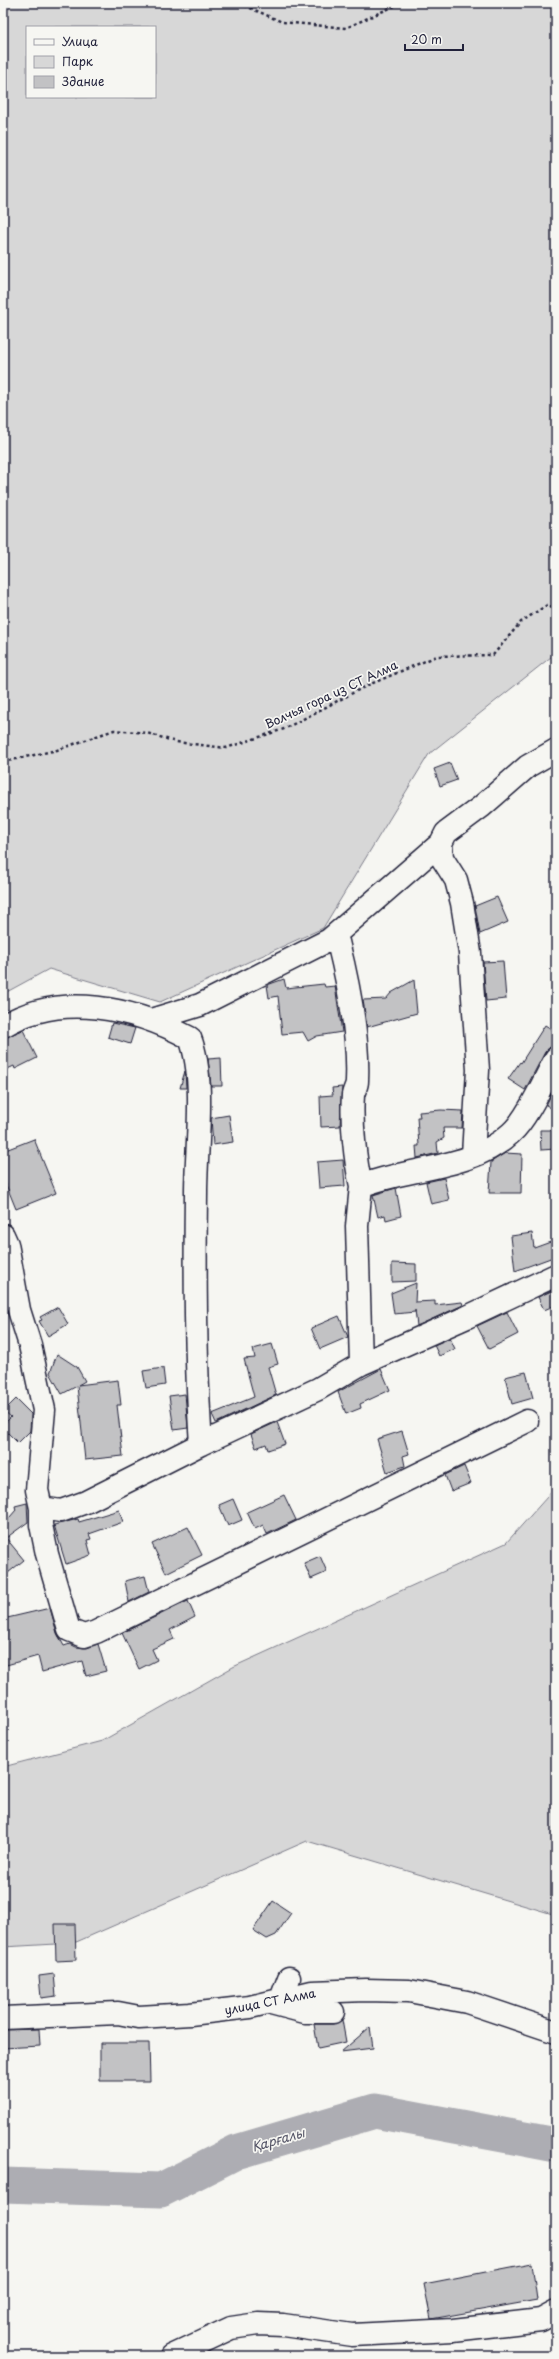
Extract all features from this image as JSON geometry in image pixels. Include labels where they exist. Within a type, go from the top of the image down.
[{"type":"street","points":[[151,1020],[200,1005],[330,940],[368,904],[441,843],[446,833],[481,807],[528,766],[556,750]]},
{"type":"street","points":[[441,843],[442,858],[456,880],[462,903],[470,953],[478,1070],[473,1155]]},
{"type":"street","points":[[330,940],[338,942],[348,982],[356,1057],[357,1082],[353,1094],[354,1124],[361,1186],[357,1226],[361,1364]]},
{"type":"street","points":[[3,1026],[33,1012],[75,1005],[114,1010],[151,1020],[190,1038],[196,1053],[199,1124],[196,1192],[197,1393],[201,1444]]},
{"type":"street","points":[[361,1186],[440,1166],[497,1145],[512,1133],[556,1058]]},
{"type":"street","points":[[4,1242],[19,1310],[30,1345],[44,1410],[37,1490],[42,1508],[41,1525],[47,1554],[65,1621],[69,1630],[84,1636],[96,1632],[526,1421]]},
{"type":"street","points":[[42,1508],[61,1511],[86,1502],[201,1444],[306,1396],[361,1364],[467,1318],[556,1275]]},
{"type":"street","points":[[289,1978],[274,2001],[305,2012],[333,2012]]},
{"type":"street","name":"улица СТ Алма","points":[[3,2018],[118,2013],[139,2018],[222,2011],[312,1992],[409,1991],[467,2002],[556,2032]]},
{"type":"street","points":[[171,2356],[231,2328],[258,2324],[283,2325],[352,2335],[453,2330],[541,2320],[556,2312]]},
{"type":"path","points":[[3,16],[11,3]]},
{"type":"path","points":[[239,3],[282,22],[346,28],[401,3]]},
{"type":"path","name":"Волчья гора из СТ Алма","points":[[3,762],[57,750],[114,730],[147,733],[176,742],[226,748],[284,729],[366,686],[437,656],[494,654],[521,622],[548,605],[556,609]]},
{"type":"green space","points":[[3,3],[556,3],[556,653],[429,754],[323,928],[160,1002],[49,969],[3,994]]},
{"type":"green space","points":[[556,1487],[556,1915],[307,1841],[74,1943],[3,1947],[3,1767],[102,1741],[233,1667],[506,1543]]},
{"type":"building","points":[[450,763],[457,780],[440,786],[434,769]]},
{"type":"building","points":[[497,897],[508,922],[480,934],[475,906]]},
{"type":"building","points":[[503,961],[506,999],[486,1001],[483,962]]},
{"type":"building","points":[[284,979],[286,988],[324,984],[325,987],[335,986],[342,1032],[317,1036],[308,1041],[303,1032],[282,1034],[278,996],[269,998],[267,985]]},
{"type":"building","points":[[414,980],[417,1013],[367,1027],[363,1000],[386,999],[391,993]]},
{"type":"building","points":[[112,1023],[135,1028],[130,1044],[108,1037]]},
{"type":"building","points":[[545,1025],[556,1032],[556,1046],[550,1047],[545,1052],[525,1090],[508,1079],[520,1062],[521,1063]]},
{"type":"building","points":[[23,1030],[37,1058],[15,1069],[14,1066],[3,1071],[3,1038]]},
{"type":"building","points":[[221,1058],[222,1086],[211,1086],[208,1059]]},
{"type":"building","points":[[185,1071],[186,1088],[180,1088]]},
{"type":"building","points":[[556,1085],[556,1111],[546,1105]]},
{"type":"building","points":[[342,1087],[340,1126],[321,1127],[320,1096],[333,1095],[332,1088]]},
{"type":"building","points":[[441,1110],[463,1111],[462,1128],[443,1128],[444,1138],[437,1142],[438,1153],[417,1158],[416,1146],[419,1146],[417,1117],[420,1117],[419,1112]]},
{"type":"building","points":[[229,1115],[233,1142],[213,1145],[211,1118]]},
{"type":"building","points":[[540,1130],[556,1130],[556,1149],[541,1150]]},
{"type":"building","points":[[34,1139],[56,1193],[16,1209],[3,1177],[3,1151]]},
{"type":"building","points":[[505,1153],[522,1154],[521,1193],[489,1193],[491,1162]]},
{"type":"building","points":[[343,1160],[345,1186],[319,1188],[317,1162]]},
{"type":"building","points":[[444,1178],[449,1200],[431,1204],[426,1182]]},
{"type":"building","points":[[396,1188],[401,1216],[386,1220],[385,1215],[378,1217],[373,1195]]},
{"type":"building","points":[[532,1233],[534,1248],[556,1240],[556,1256],[515,1271],[511,1236]]},
{"type":"building","points":[[392,1263],[416,1264],[416,1281],[392,1282]]},
{"type":"building","points":[[416,1283],[415,1302],[435,1301],[435,1305],[462,1302],[463,1305],[417,1326],[415,1310],[415,1312],[394,1314],[391,1293]]},
{"type":"building","points":[[556,1289],[556,1305],[544,1310],[538,1297]]},
{"type":"building","points":[[58,1307],[68,1324],[48,1336],[39,1321],[42,1320],[40,1317]]},
{"type":"building","points":[[507,1312],[518,1334],[489,1349],[477,1326]]},
{"type":"building","points":[[339,1316],[348,1337],[320,1349],[311,1328]]},
{"type":"building","points":[[450,1338],[455,1349],[439,1356],[434,1345]]},
{"type":"building","points":[[272,1344],[278,1364],[268,1367],[276,1395],[216,1423],[212,1414],[254,1397],[244,1359],[255,1358],[253,1349]]},
{"type":"building","points":[[57,1354],[77,1367],[85,1381],[78,1385],[118,1380],[121,1405],[117,1405],[123,1456],[85,1460],[77,1386],[62,1394],[50,1373]]},
{"type":"building","points":[[163,1368],[165,1385],[146,1388],[143,1371]]},
{"type":"building","points":[[381,1369],[390,1390],[360,1404],[361,1408],[346,1414],[338,1392]]},
{"type":"building","points":[[526,1372],[533,1398],[512,1404],[505,1377]]},
{"type":"building","points":[[185,1394],[188,1428],[174,1430],[169,1396]]},
{"type":"building","points":[[16,1399],[31,1414],[30,1431],[18,1443],[3,1428],[3,1425],[11,1417],[4,1411]]},
{"type":"building","points":[[277,1422],[285,1444],[268,1450],[266,1444],[256,1448],[251,1434]]},
{"type":"building","points":[[402,1431],[409,1454],[403,1456],[405,1466],[387,1472],[377,1439]]},
{"type":"building","points":[[464,1466],[471,1483],[451,1491],[445,1475]]},
{"type":"building","points":[[284,1495],[296,1520],[267,1534],[263,1525],[255,1529],[247,1512]]},
{"type":"building","points":[[233,1499],[242,1520],[228,1526],[219,1505]]},
{"type":"building","points":[[27,1503],[28,1522],[6,1538],[24,1560],[3,1577],[3,1525],[16,1510],[15,1506]]},
{"type":"building","points":[[119,1510],[123,1522],[89,1534],[91,1539],[87,1540],[91,1555],[66,1564],[54,1525],[78,1519],[79,1522]]},
{"type":"building","points":[[188,1527],[202,1555],[166,1573],[152,1544]]},
{"type":"building","points":[[320,1556],[327,1572],[311,1579],[304,1563]]},
{"type":"building","points":[[145,1576],[149,1592],[129,1602],[125,1581]]},
{"type":"building","points":[[188,1601],[195,1617],[170,1630],[174,1639],[152,1649],[157,1660],[139,1669],[122,1633]]},
{"type":"building","points":[[50,1608],[57,1633],[64,1646],[70,1644],[76,1647],[87,1648],[98,1644],[106,1671],[86,1676],[82,1661],[42,1672],[38,1656],[3,1666],[3,1619]]},
{"type":"building","points":[[273,1901],[291,1913],[276,1935],[267,1939],[253,1930]]},
{"type":"building","points":[[55,1924],[75,1924],[76,1960],[56,1961]]},
{"type":"building","points":[[54,1974],[56,1996],[41,1998],[39,1976]]},
{"type":"building","points":[[342,2020],[346,2042],[318,2048],[314,2024],[333,2024]]},
{"type":"building","points":[[370,2027],[373,2048],[341,2052]]},
{"type":"building","points":[[39,2029],[40,2046],[3,2048],[3,2030]]},
{"type":"building","points":[[100,2043],[149,2043],[150,2081],[100,2081]]},
{"type":"building","points":[[532,2263],[537,2300],[431,2319],[424,2284]]},
{"type":"waterway","name":"Қарғалы","points":[[3,2185],[161,2190],[236,2152],[375,2111],[556,2145]]}]
